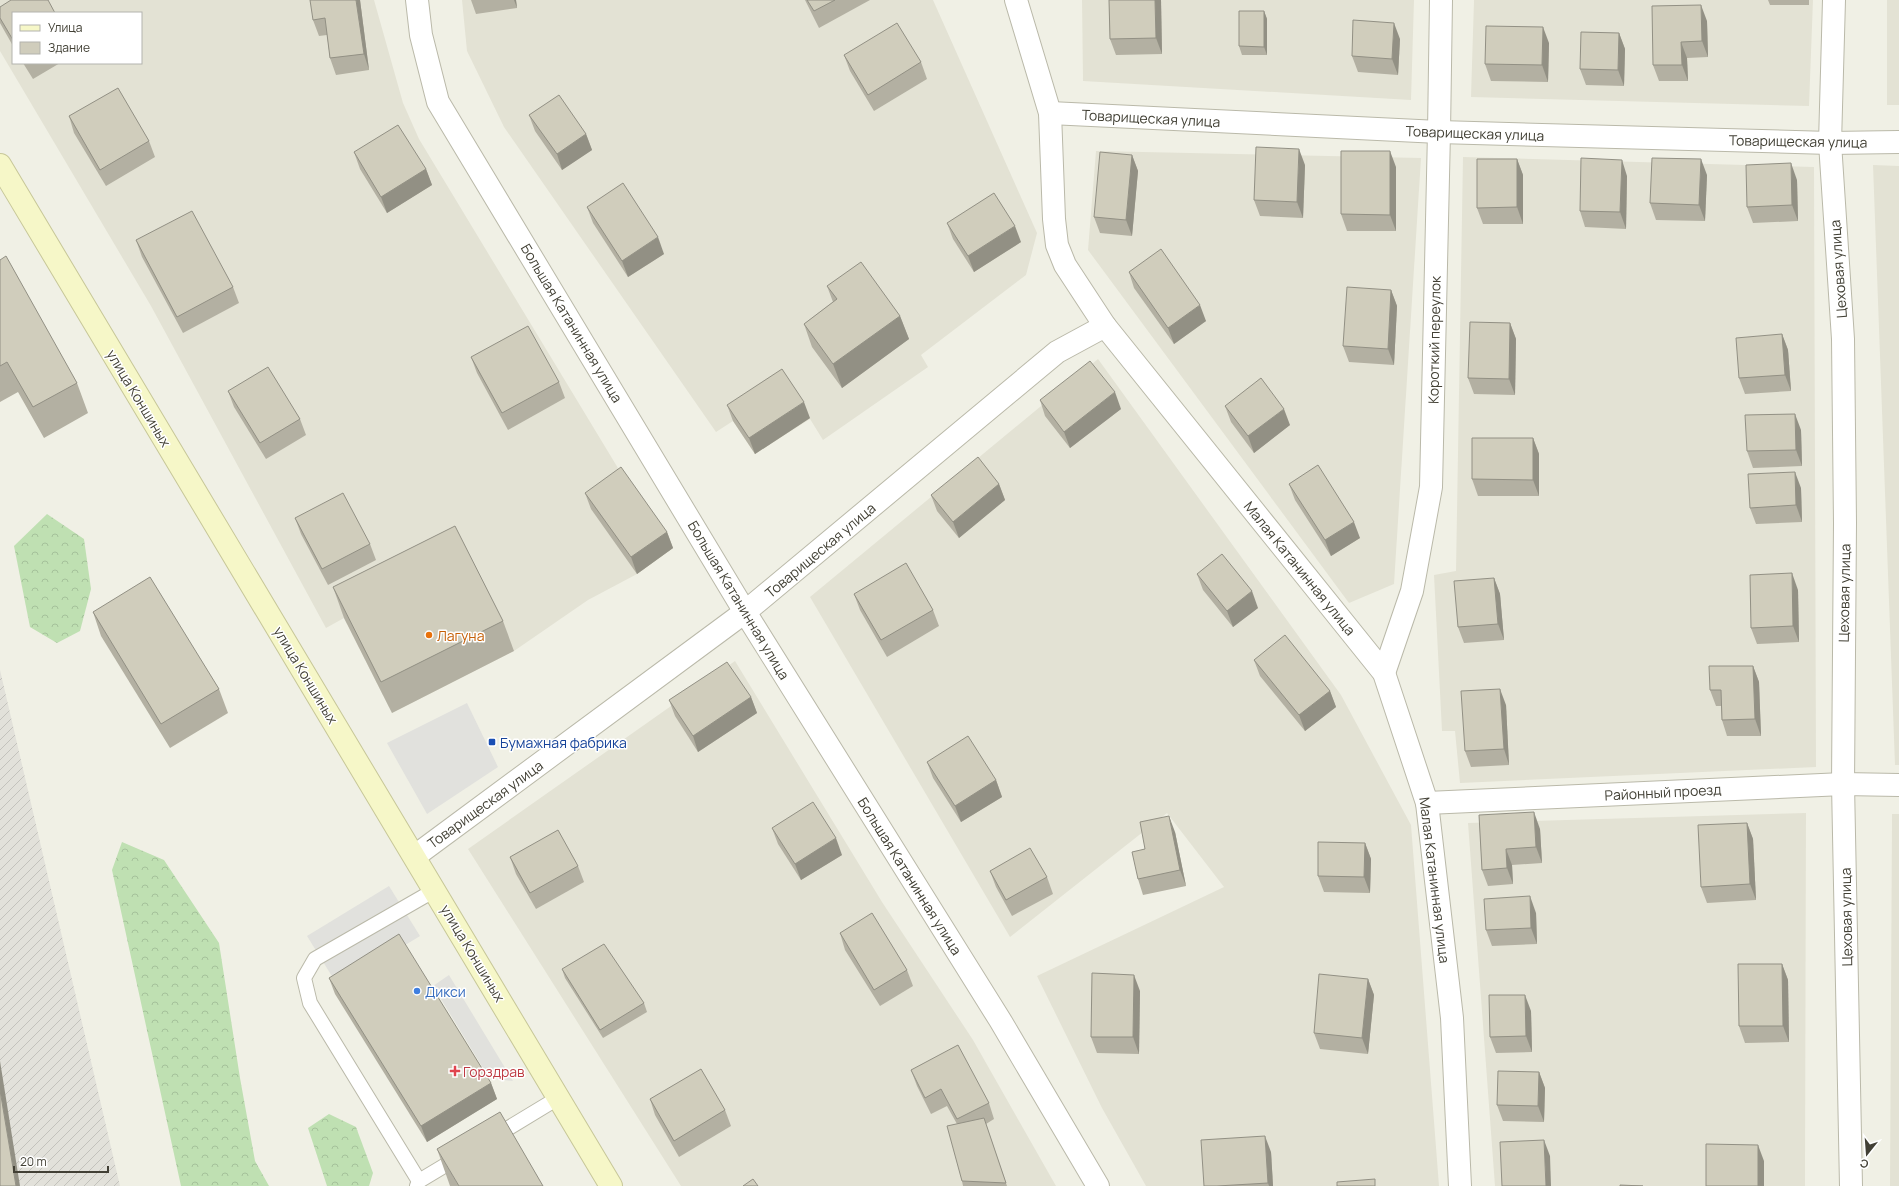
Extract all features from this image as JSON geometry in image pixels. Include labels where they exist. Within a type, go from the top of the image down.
[{"type":"main road","name":"улица Коншиных","points":[[0,165],[415,856],[611,1186]]},
{"type":"street","name":"Большая Катанинная улица","points":[[417,0],[421,35],[438,102],[746,612],[996,1013],[1098,1186]]},
{"type":"street","name":"Малая Катанинная улица","points":[[1016,0],[1050,113],[1054,219],[1057,245],[1065,265],[1105,326],[1384,673],[1427,803],[1452,1018],[1460,1186]]},
{"type":"street","name":"Короткий переулок","points":[[1384,673],[1412,591],[1431,487],[1441,0]]},
{"type":"street","name":"Цеховая улица","points":[[1834,0],[1830,143],[1843,339],[1845,523],[1843,784],[1851,1186]]},
{"type":"street","name":"Товарищеская улица","points":[[1050,113],[1439,132],[1830,143],[1899,142]]},
{"type":"street","name":"Товарищеская улица","points":[[415,856],[746,612],[1057,352],[1105,326]]},
{"type":"street","name":"Районный проезд","points":[[1427,803],[1843,784],[1899,785]]},
{"type":"lane","points":[[435,890],[315,959],[304,978],[310,1003],[418,1184],[558,1098]]},
{"type":"shaded area","points":[[0,0],[374,0],[403,103],[419,139],[627,483],[673,548],[637,574],[588,600],[514,651],[392,713],[344,618],[326,628],[151,306],[0,51]]},
{"type":"shaded area","points":[[462,0],[933,0],[1037,233],[1026,275],[921,355],[928,367],[823,440],[810,419],[755,454],[733,421],[716,432],[504,127],[467,51]]},
{"type":"shaded area","points":[[1082,0],[1414,0],[1411,100],[1083,81]]},
{"type":"shaded area","points":[[1474,0],[1813,0],[1809,106],[1471,97]]},
{"type":"shaded area","points":[[1887,0],[1899,0],[1899,105],[1887,105]]},
{"type":"shaded area","points":[[1096,151],[1421,158],[1394,584],[1349,603],[1088,250]]},
{"type":"shaded area","points":[[1463,157],[1814,167],[1816,767],[1460,783],[1455,731],[1442,731],[1434,575],[1456,571]]},
{"type":"shaded area","points":[[1873,165],[1899,166],[1899,765],[1895,765]]},
{"type":"shaded area","points":[[1098,359],[1341,695],[1411,825],[1439,1186],[1146,1186],[1102,1108],[1037,976],[1224,887],[1167,813],[1010,937],[810,597]]},
{"type":"shaded area","points":[[735,661],[882,902],[973,1040],[1056,1186],[681,1186],[468,849]]},
{"type":"shaded area","points":[[0,670],[120,1186],[0,1186]]},
{"type":"shaded area","points":[[467,703],[498,767],[427,814],[387,743]]},
{"type":"shaded area","points":[[1806,813],[1805,1186],[1495,1186],[1468,823]]},
{"type":"shaded area","points":[[1892,814],[1899,814],[1899,1186],[1890,1186]]},
{"type":"shaded area","points":[[389,886],[420,936],[338,986],[307,936]]},
{"type":"shaded area","points":[[449,975],[513,1081],[489,1078],[433,986]]},
{"type":"green space","points":[[47,514],[84,539],[91,589],[80,631],[57,643],[30,627],[14,546]]},
{"type":"green space","points":[[122,842],[164,860],[219,943],[240,1078],[255,1161],[269,1186],[181,1186],[112,870]]},
{"type":"green space","points":[[329,1114],[356,1127],[373,1173],[369,1186],[327,1186],[308,1128]]},
{"type":"building","points":[[11,0],[48,0],[54,12],[12,12],[12,38],[0,18],[0,7]]},
{"type":"building","points":[[310,0],[356,0],[364,54],[330,58],[325,18],[313,20]]},
{"type":"building","points":[[807,0],[835,0],[814,11]]},
{"type":"building","points":[[1109,0],[1155,0],[1156,38],[1110,39]]},
{"type":"building","points":[[1701,5],[1702,41],[1681,42],[1682,65],[1653,65],[1652,6]]},
{"type":"building","points":[[1239,11],[1264,11],[1264,47],[1239,46]]},
{"type":"building","points":[[1353,20],[1394,23],[1392,59],[1352,56]]},
{"type":"building","points":[[897,23],[921,62],[868,95],[844,55]]},
{"type":"building","points":[[1486,26],[1543,27],[1542,65],[1485,64]]},
{"type":"building","points":[[1581,32],[1619,33],[1618,70],[1580,69]]},
{"type":"building","points":[[118,88],[149,141],[100,170],[69,116]]},
{"type":"building","points":[[559,95],[586,134],[557,154],[529,115]]},
{"type":"building","points":[[398,125],[426,169],[381,197],[354,152]]},
{"type":"building","points":[[1256,147],[1299,149],[1297,202],[1254,200]]},
{"type":"building","points":[[1341,151],[1390,151],[1390,215],[1341,214]]},
{"type":"building","points":[[1100,152],[1132,155],[1126,220],[1094,217]]},
{"type":"building","points":[[1581,158],[1622,160],[1620,212],[1580,211]]},
{"type":"building","points":[[1652,158],[1701,159],[1699,205],[1650,203]]},
{"type":"building","points":[[1477,159],[1517,159],[1517,207],[1477,208]]},
{"type":"building","points":[[1791,163],[1792,205],[1747,207],[1746,165]]},
{"type":"building","points":[[623,183],[658,237],[622,261],[587,207]]},
{"type":"building","points":[[994,193],[1015,226],[968,256],[947,223]]},
{"type":"building","points":[[192,211],[233,287],[177,317],[136,240]]},
{"type":"building","points":[[1161,249],[1200,305],[1168,328],[1129,272]]},
{"type":"building","points":[[6,256],[77,383],[33,407],[7,362],[0,366],[0,260]]},
{"type":"building","points":[[861,262],[900,316],[833,364],[804,324],[837,299],[827,286]]},
{"type":"building","points":[[1347,287],[1391,290],[1388,349],[1343,346]]},
{"type":"building","points":[[1470,322],[1510,323],[1509,379],[1468,378]]},
{"type":"building","points":[[528,326],[559,382],[502,413],[471,357]]},
{"type":"building","points":[[1782,334],[1785,375],[1739,378],[1736,338]]},
{"type":"building","points":[[1090,361],[1115,392],[1064,432],[1040,400]]},
{"type":"building","points":[[268,367],[300,419],[260,443],[228,391]]},
{"type":"building","points":[[782,369],[804,402],[749,438],[727,405]]},
{"type":"building","points":[[1261,378],[1284,409],[1248,436],[1225,406]]},
{"type":"building","points":[[1795,414],[1796,450],[1747,451],[1745,415]]},
{"type":"building","points":[[1472,438],[1533,438],[1533,480],[1472,479]]},
{"type":"building","points":[[978,457],[999,484],[953,522],[931,495]]},
{"type":"building","points":[[1318,465],[1354,522],[1325,540],[1289,484]]},
{"type":"building","points":[[621,467],[667,532],[631,557],[585,493]]},
{"type":"building","points":[[1795,472],[1796,505],[1750,508],[1748,474]]},
{"type":"building","points":[[343,493],[370,544],[322,569],[295,518]]},
{"type":"building","name":"Лагуна","points":[[455,526],[503,621],[381,682],[333,587]]},
{"type":"building","points":[[1222,554],[1252,591],[1227,611],[1197,574]]},
{"type":"building","points":[[906,563],[933,610],[881,640],[854,594]]},
{"type":"building","points":[[1792,573],[1793,626],[1751,628],[1750,575]]},
{"type":"building","points":[[150,577],[219,689],[161,724],[93,612]]},
{"type":"building","points":[[1494,578],[1498,624],[1458,627],[1454,581]]},
{"type":"building","points":[[1285,635],[1330,691],[1299,715],[1254,660]]},
{"type":"building","points":[[727,662],[751,697],[693,736],[669,700]]},
{"type":"building","points":[[1709,666],[1753,666],[1755,719],[1722,720],[1721,690],[1710,690]]},
{"type":"building","points":[[1500,689],[1504,749],[1465,751],[1461,691]]},
{"type":"building","points":[[968,736],[996,780],[955,806],[927,762]]},
{"type":"building","points":[[813,802],[836,838],[795,864],[772,828]]},
{"type":"building","points":[[1534,812],[1536,847],[1506,849],[1507,868],[1482,870],[1479,815]]},
{"type":"building","points":[[1169,816],[1180,870],[1138,879],[1132,852],[1145,849],[1140,822]]},
{"type":"building","points":[[1747,823],[1750,884],[1701,887],[1698,825]]},
{"type":"building","points":[[558,830],[578,866],[530,893],[510,857]]},
{"type":"building","points":[[1318,842],[1365,843],[1364,877],[1318,876]]},
{"type":"building","points":[[1030,848],[1047,877],[1006,900],[990,871]]},
{"type":"building","points":[[1530,896],[1531,928],[1486,930],[1484,899]]},
{"type":"building","points":[[872,913],[907,970],[874,990],[840,933]]},
{"type":"building","points":[[399,934],[491,1083],[421,1126],[329,978]]},
{"type":"building","points":[[604,944],[644,1003],[600,1030],[562,969]]},
{"type":"building","points":[[1738,964],[1782,964],[1783,1026],[1739,1026]]},
{"type":"building","points":[[1092,973],[1134,975],[1133,1037],[1091,1037]]},
{"type":"building","points":[[1319,974],[1368,979],[1362,1038],[1314,1033]]},
{"type":"building","points":[[1489,995],[1525,995],[1526,1036],[1490,1037]]},
{"type":"building","points":[[958,1045],[989,1103],[957,1119],[941,1089],[925,1098],[911,1070]]},
{"type":"building","points":[[701,1069],[725,1110],[674,1141],[650,1099]]},
{"type":"building","points":[[1498,1071],[1539,1072],[1538,1106],[1497,1105]]},
{"type":"building","points":[[0,1090],[16,1186],[0,1186]]},
{"type":"building","points":[[500,1112],[543,1186],[459,1186],[437,1149]]},
{"type":"building","points":[[984,1118],[1006,1183],[962,1181],[947,1126]]},
{"type":"building","points":[[1265,1136],[1268,1183],[1204,1186],[1201,1140]]},
{"type":"building","points":[[1544,1140],[1546,1186],[1502,1186],[1500,1142]]},
{"type":"building","points":[[1706,1144],[1758,1145],[1758,1186],[1706,1186]]},
{"type":"building","points":[[753,1179],[758,1186],[743,1186]]},
{"type":"building","points":[[1375,1179],[1375,1186],[1337,1186],[1337,1182]]},
{"type":"building","points":[[1620,1185],[1643,1186],[1620,1186]]},
{"type":"place","name":"Лагуна","points":[[429,635]]},
{"type":"place","name":"Бумажная фабрика","points":[[492,742]]},
{"type":"place","name":"Дикси","points":[[417,991]]},
{"type":"place","name":"Горздрав","points":[[455,1071]]}]
